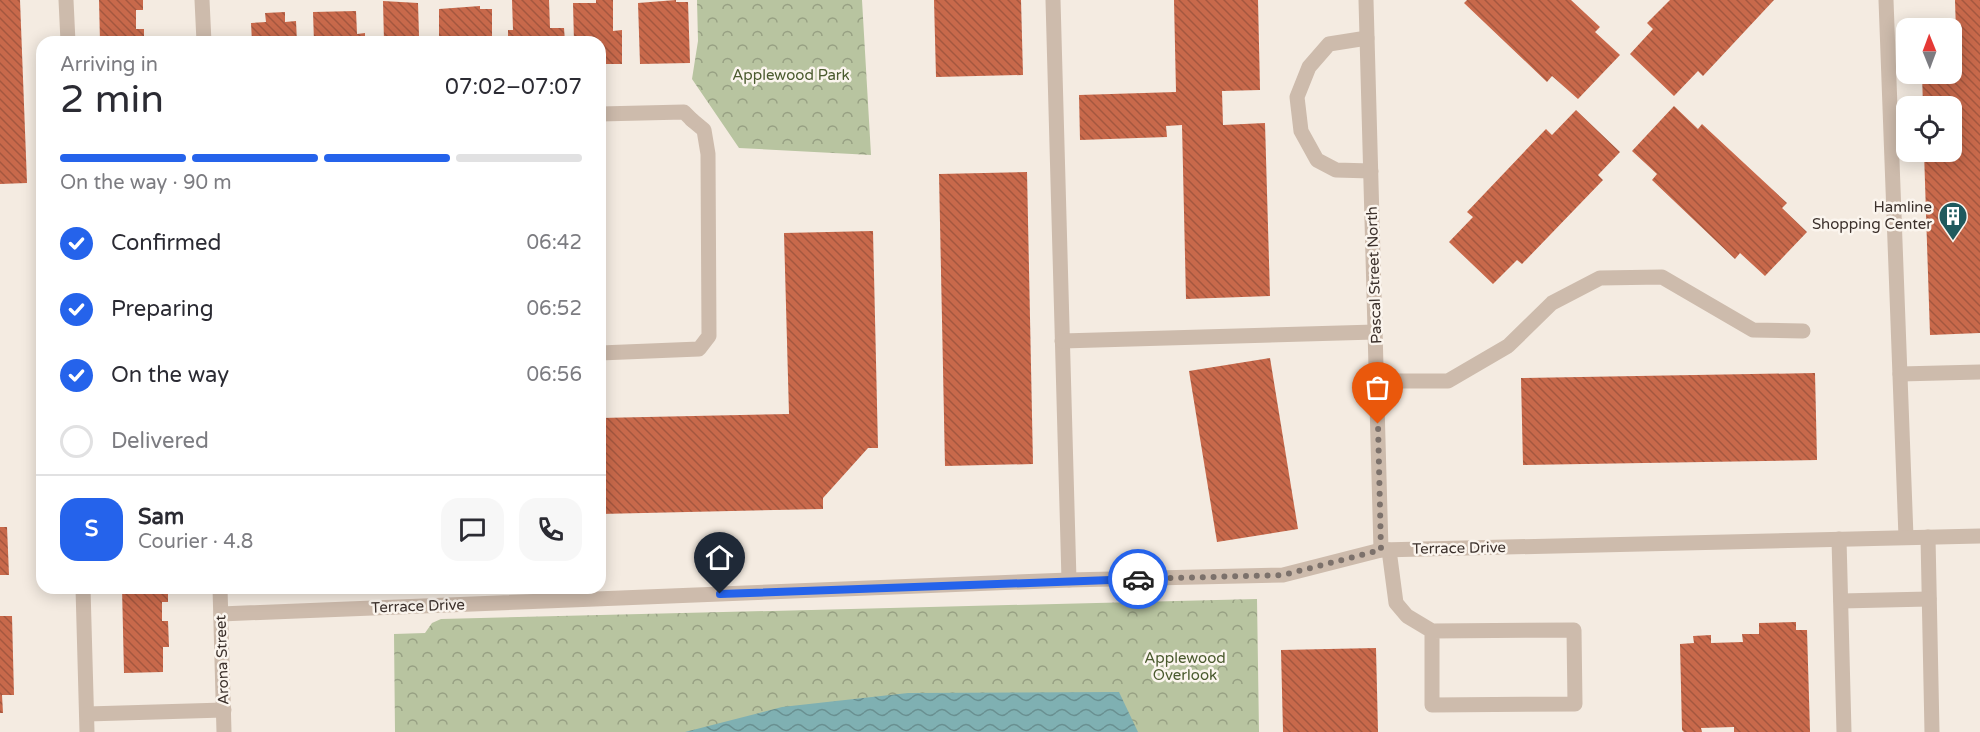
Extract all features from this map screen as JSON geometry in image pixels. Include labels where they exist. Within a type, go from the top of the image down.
[{"type":"street","points":[[66,0],[68,36]]},
{"type":"street","points":[[202,0],[204,36]]},
{"type":"street","points":[[1053,0],[1069,580]]},
{"type":"street","name":"Pascal Street North","points":[[1366,0],[1375,332],[1385,550],[1395,603],[1407,616],[1432,631]]},
{"type":"street","points":[[1886,0],[1906,537]]},
{"type":"street","points":[[1367,38],[1329,44],[1309,67],[1297,97],[1301,131],[1317,160],[1336,170],[1371,171]]},
{"type":"street","points":[[606,114],[684,112],[704,130],[708,154],[709,336],[699,349],[606,353]]},
{"type":"street","points":[[1377,381],[1448,381],[1508,345],[1552,303],[1600,278],[1662,277],[1753,330],[1803,332]]},
{"type":"street","points":[[1062,341],[1375,332]]},
{"type":"street","points":[[1900,374],[1980,372]]},
{"type":"street","name":"Terrace Drive","points":[[221,614],[1069,580],[1283,575],[1385,550],[1980,536]]},
{"type":"street","points":[[1928,537],[1932,732]]},
{"type":"street","points":[[1839,539],[1845,732]]},
{"type":"street","points":[[83,594],[87,732]]},
{"type":"street","name":"Arona Street","points":[[220,594],[224,732]]},
{"type":"street","points":[[1841,601],[1929,598]]},
{"type":"street","points":[[1574,630],[1575,704],[1432,705],[1432,631],[1574,630]]},
{"type":"street","points":[[87,714],[224,710]]},
{"type":"green space","name":"Applewood Park","points":[[697,0],[862,0],[871,155],[739,148],[692,79],[698,41]]},
{"type":"green space","name":"Applewood Overlook","points":[[1257,599],[1259,732],[395,732],[394,634],[425,633],[432,623],[441,619]]},
{"type":"water","points":[[1119,692],[1138,732],[685,732],[782,707],[908,693]]},
{"type":"building","points":[[0,0],[20,0],[27,183],[0,184]]},
{"type":"building","points":[[99,0],[143,0],[143,10],[136,10],[136,29],[144,29],[144,36],[100,36]]},
{"type":"building","points":[[512,0],[549,0],[550,28],[564,28],[565,36],[508,36],[508,30],[513,30]]},
{"type":"building","points":[[596,0],[613,0],[613,31],[622,30],[622,64],[606,64],[606,36],[574,36],[573,3],[596,3]]},
{"type":"building","points":[[676,0],[676,2],[688,2],[690,63],[640,64],[638,3]]},
{"type":"building","points":[[934,0],[1021,0],[1023,75],[936,77]]},
{"type":"building","points":[[1174,0],[1258,0],[1260,90],[1222,91],[1223,125],[1265,123],[1270,296],[1186,299],[1182,125],[1166,126],[1167,137],[1080,140],[1079,95],[1176,92]]},
{"type":"building","points":[[1467,0],[1571,0],[1600,27],[1595,32],[1620,55],[1578,99],[1552,76],[1547,82],[1464,3]]},
{"type":"building","points":[[1670,0],[1774,0],[1703,76],[1698,71],[1674,96],[1630,54],[1653,29],[1647,23]]},
{"type":"building","name":"Hamline Shopping Center","points":[[1955,0],[1980,0],[1980,333],[1930,335],[1924,162],[1962,162],[1962,96],[1923,96],[1922,84],[1962,84],[1962,18],[1956,18]]},
{"type":"building","points":[[383,1],[418,3],[419,36],[384,36]]},
{"type":"building","points":[[480,6],[480,9],[492,9],[492,36],[439,36],[439,9]]},
{"type":"building","points":[[356,11],[357,34],[365,33],[365,36],[314,36],[313,12]]},
{"type":"building","points":[[285,12],[285,22],[296,21],[297,36],[252,36],[251,23],[266,22],[265,13]]},
{"type":"building","points":[[1674,106],[1698,129],[1702,124],[1787,203],[1782,208],[1807,232],[1765,276],[1740,253],[1735,259],[1652,180],[1657,174],[1632,151]]},
{"type":"building","points":[[1576,110],[1620,152],[1598,175],[1603,180],[1522,264],[1517,260],[1493,284],[1449,242],[1473,217],[1467,212],[1546,129],[1552,135]]},
{"type":"building","points":[[1027,172],[1033,464],[945,466],[939,174]]},
{"type":"building","points":[[873,231],[878,448],[868,448],[823,498],[823,509],[606,514],[606,418],[789,414],[784,233]]},
{"type":"building","points":[[1270,358],[1298,529],[1217,542],[1189,371]]},
{"type":"building","points":[[1815,373],[1817,460],[1523,465],[1521,378]]},
{"type":"building","points":[[0,527],[7,527],[9,575],[0,575]]},
{"type":"building","points":[[122,594],[168,594],[168,602],[162,602],[162,621],[168,621],[169,647],[163,647],[163,672],[124,673]]},
{"type":"building","points":[[0,616],[12,616],[14,695],[2,695],[3,713],[0,713]]},
{"type":"building","points":[[1796,622],[1796,630],[1807,630],[1810,732],[1734,732],[1734,727],[1701,728],[1702,732],[1682,730],[1680,644],[1694,643],[1693,636],[1711,635],[1711,643],[1743,642],[1742,634],[1759,634],[1759,623]]},
{"type":"building","points":[[1376,648],[1378,732],[1283,732],[1281,650]]},
{"type":"way so far","points":[[1138,579],[1283,575],[1381,550],[1378,424]]},
{"type":"place","name":"Hamline Shopping Center","points":[[1953,242]]},
{"type":"route","points":[[720,594],[1138,579]]}]
